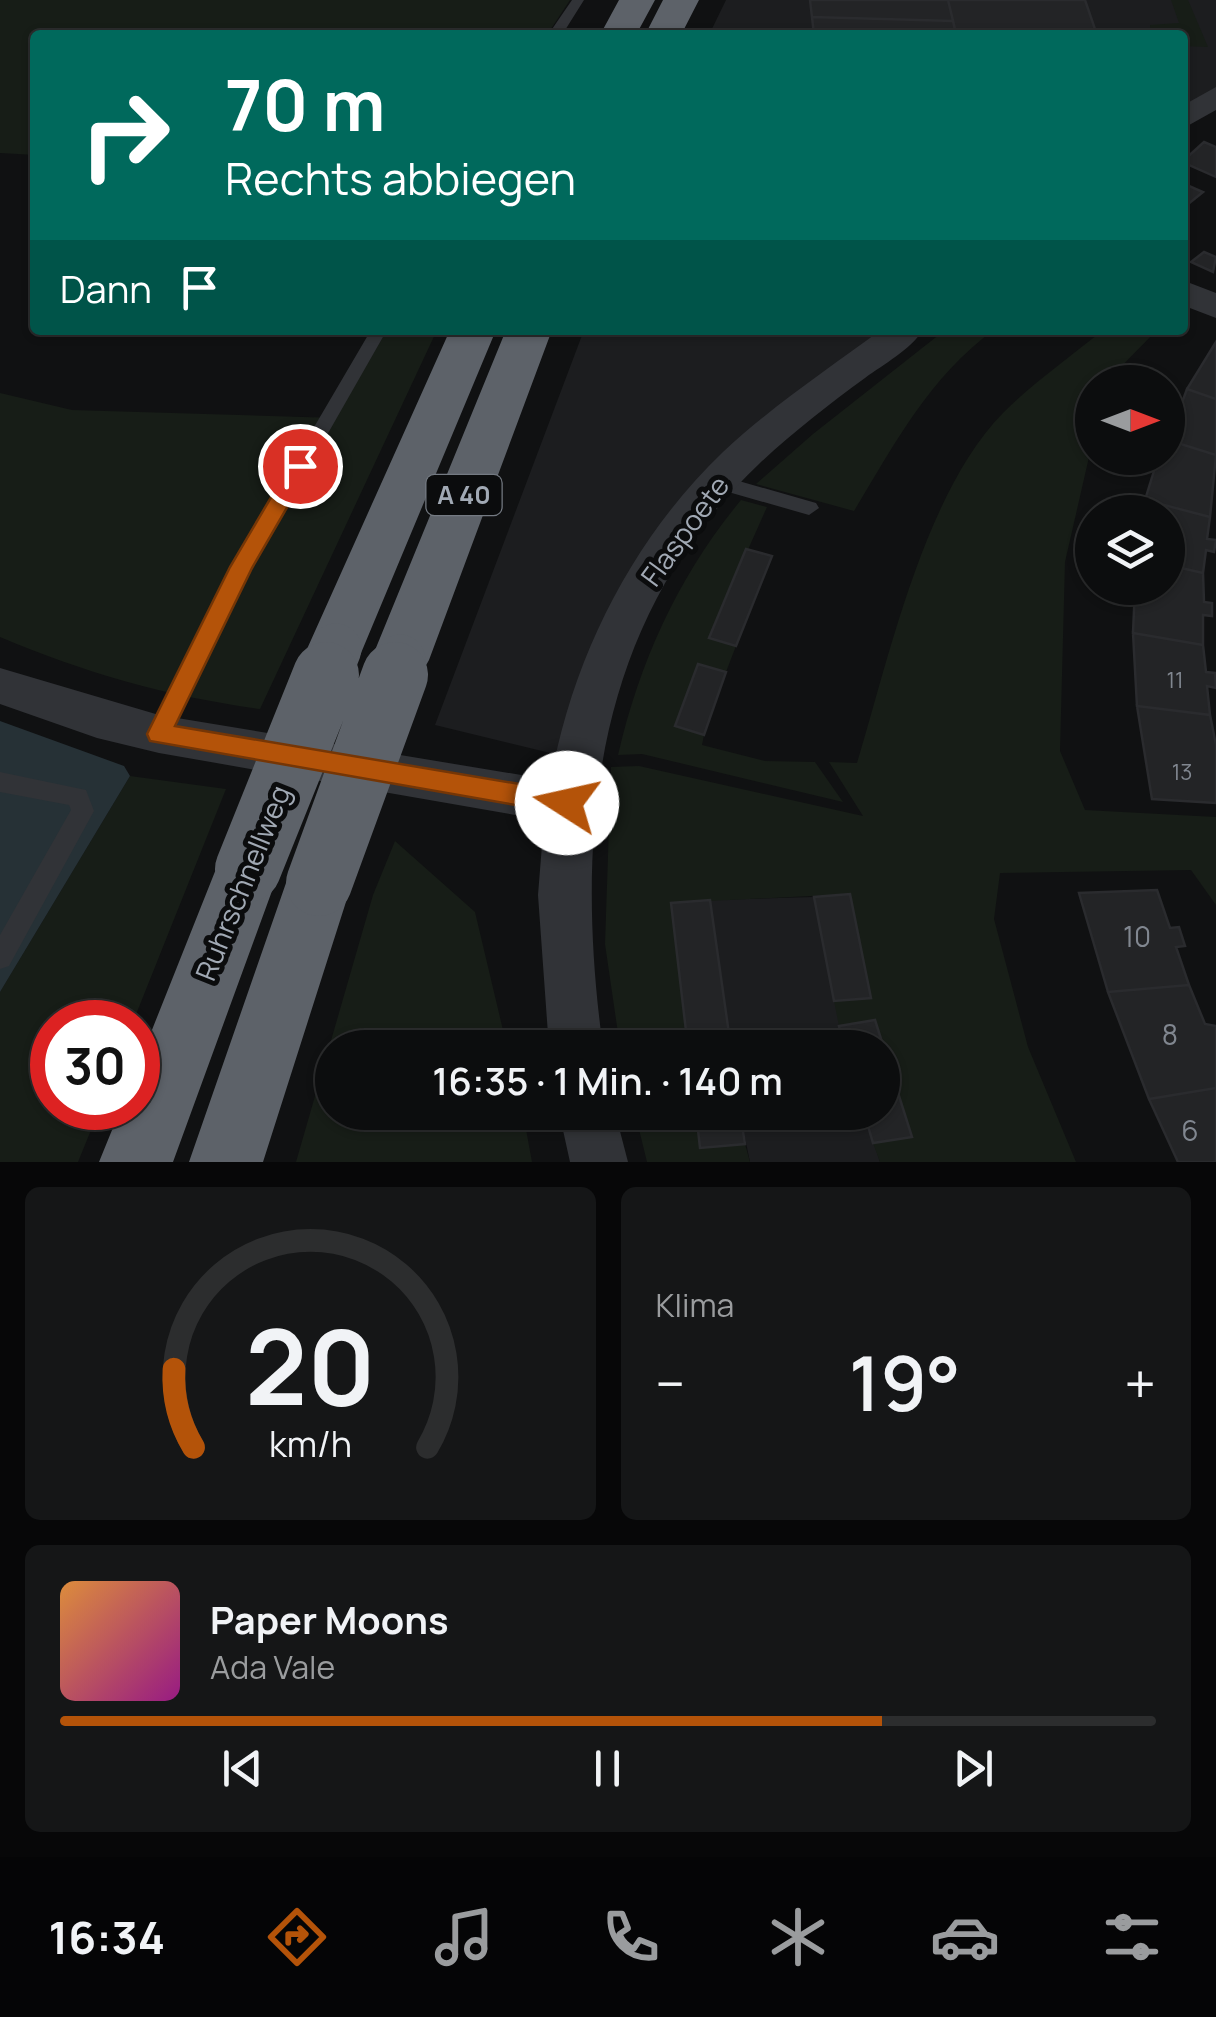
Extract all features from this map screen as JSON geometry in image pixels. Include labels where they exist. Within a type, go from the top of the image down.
[{"type":"highway","points":[[621,30],[638,0]]},
{"type":"highway","points":[[665,30],[680,0]]},
{"type":"highway","name":"Ruhrschnellweg","points":[[136,1162],[336,649],[471,335]]},
{"type":"highway","name":"A 40","points":[[226,1162],[319,884],[400,660],[527,335]]},
{"type":"street","points":[[1188,116],[1216,96]]},
{"type":"street","points":[[1188,294],[1216,307]]},
{"type":"street","name":"Flaspoete","points":[[574,1030],[561,896],[567,803],[575,759],[622,625],[657,562],[718,482],[760,441],[898,335]]},
{"type":"street","points":[[0,686],[97,720],[159,734],[567,803]]},
{"type":"street","points":[[591,1130],[599,1162]]},
{"type":"lane","points":[[558,30],[578,0]]},
{"type":"lane","points":[[159,734],[242,567],[376,335]]},
{"type":"lane","points":[[718,482],[809,508]]},
{"type":"lane","points":[[0,782],[78,797],[83,811],[0,958]]},
{"type":"shaded area","points":[[0,0],[570,0],[550,30],[30,30],[30,155],[0,153]]},
{"type":"shaded area","points":[[726,0],[1216,0],[1216,96],[1188,116],[1188,30],[711,30]]},
{"type":"shaded area","points":[[1171,0],[1188,0],[1208,47],[1188,46],[1188,30],[1150,30],[1150,25],[1179,23]]},
{"type":"shaded area","points":[[384,335],[435,335],[260,709],[128,682],[0,637],[0,393],[72,410],[336,418]]},
{"type":"shaded area","points":[[582,335],[899,335],[696,507],[575,759],[435,725]]},
{"type":"shaded area","points":[[939,335],[988,335],[932,390],[854,511],[756,484]]},
{"type":"shaded area","points":[[1097,335],[1152,335],[1123,365],[1075,365],[1075,475],[1085,475],[1080,495],[1075,495],[1075,518],[1065,562],[1060,751],[1085,810],[1216,817],[1216,905],[1191,870],[1000,873],[994,919],[1028,1047],[1076,1162],[880,1162],[873,1143],[912,1136],[900,1098],[900,1030],[878,1030],[875,1020],[839,1026],[834,1001],[871,998],[850,894],[671,903],[686,1030],[618,1030],[605,944],[611,767],[639,766],[863,816],[829,762],[857,763],[897,627],[931,531],[976,446],[1003,413]]},
{"type":"shaded area","points":[[741,500],[767,507],[709,637],[736,646],[726,672],[698,664],[675,725],[704,735],[702,745],[765,761],[815,762],[843,802],[642,754],[618,755],[638,686],[664,620],[699,558]]},
{"type":"shaded area","points":[[0,721],[124,766],[130,776],[0,992]]},
{"type":"shaded area","points":[[130,776],[226,789],[142,1000],[30,1000],[30,1130],[91,1130],[78,1162],[0,1162],[0,992]]},
{"type":"shaded area","points":[[395,841],[475,912],[503,1030],[334,1030],[373,895]]},
{"type":"shaded area","points":[[814,897],[841,1030],[729,1030],[710,900]]},
{"type":"shaded area","points":[[315,1096],[315,1130],[526,1130],[532,1162],[296,1162]]},
{"type":"shaded area","points":[[639,1130],[698,1130],[701,1148],[745,1144],[750,1162],[647,1162]]},
{"type":"shaded area","points":[[743,1130],[870,1130],[880,1162],[750,1162]]},
{"type":"building","points":[[810,0],[948,0],[953,21],[812,17]]},
{"type":"building","points":[[948,0],[1085,0],[1095,30],[955,30]]},
{"type":"building","points":[[812,17],[953,21],[955,30],[813,30]]},
{"type":"building","points":[[1204,142],[1216,147],[1216,177],[1188,165],[1188,157]]},
{"type":"building","points":[[1188,186],[1203,192],[1188,204]]},
{"type":"building","points":[[1204,252],[1216,257],[1213,272],[1191,262]]},
{"type":"building","points":[[1216,342],[1216,399],[1187,389]]},
{"type":"building","points":[[1187,389],[1216,399],[1216,455],[1185,445]]},
{"type":"building","points":[[1185,445],[1216,455],[1210,517],[1185,510],[1185,495],[1147,495],[1153,475],[1185,475]]},
{"type":"building","points":[[1185,510],[1210,517],[1207,539],[1216,540],[1214,552],[1206,550],[1203,573],[1185,569]]},
{"type":"building","points":[[746,549],[772,556],[736,646],[709,638]]},
{"type":"building","points":[[1185,569],[1203,573],[1204,602],[1212,603],[1212,616],[1203,615],[1203,645],[1133,633],[1134,605],[1185,605]]},
{"type":"building","points":[[1133,633],[1203,645],[1206,672],[1215,673],[1216,688],[1207,686],[1210,715],[1137,706]]},
{"type":"building","points":[[698,664],[726,672],[704,735],[675,726]]},
{"type":"building","points":[[1137,706],[1210,715],[1216,745],[1216,803],[1152,799]]},
{"type":"building","points":[[1157,890],[1170,928],[1179,927],[1185,946],[1176,947],[1189,985],[1108,992],[1079,893]]},
{"type":"building","points":[[850,894],[871,998],[834,1001],[814,897]]},
{"type":"building","points":[[710,900],[728,1030],[686,1030],[671,903]]},
{"type":"building","points":[[1189,985],[1205,1024],[1216,1026],[1216,1088],[1149,1099],[1108,992]]},
{"type":"building","points":[[875,1020],[878,1030],[840,1030],[839,1026]]},
{"type":"building","points":[[1216,1088],[1216,1162],[1178,1162],[1149,1099]]},
{"type":"building","points":[[900,1099],[912,1137],[873,1143],[869,1130],[900,1130]]},
{"type":"building","points":[[698,1130],[743,1130],[745,1144],[700,1148]]},
{"type":"route","points":[[300,466],[242,567],[159,734],[567,803]]}]
